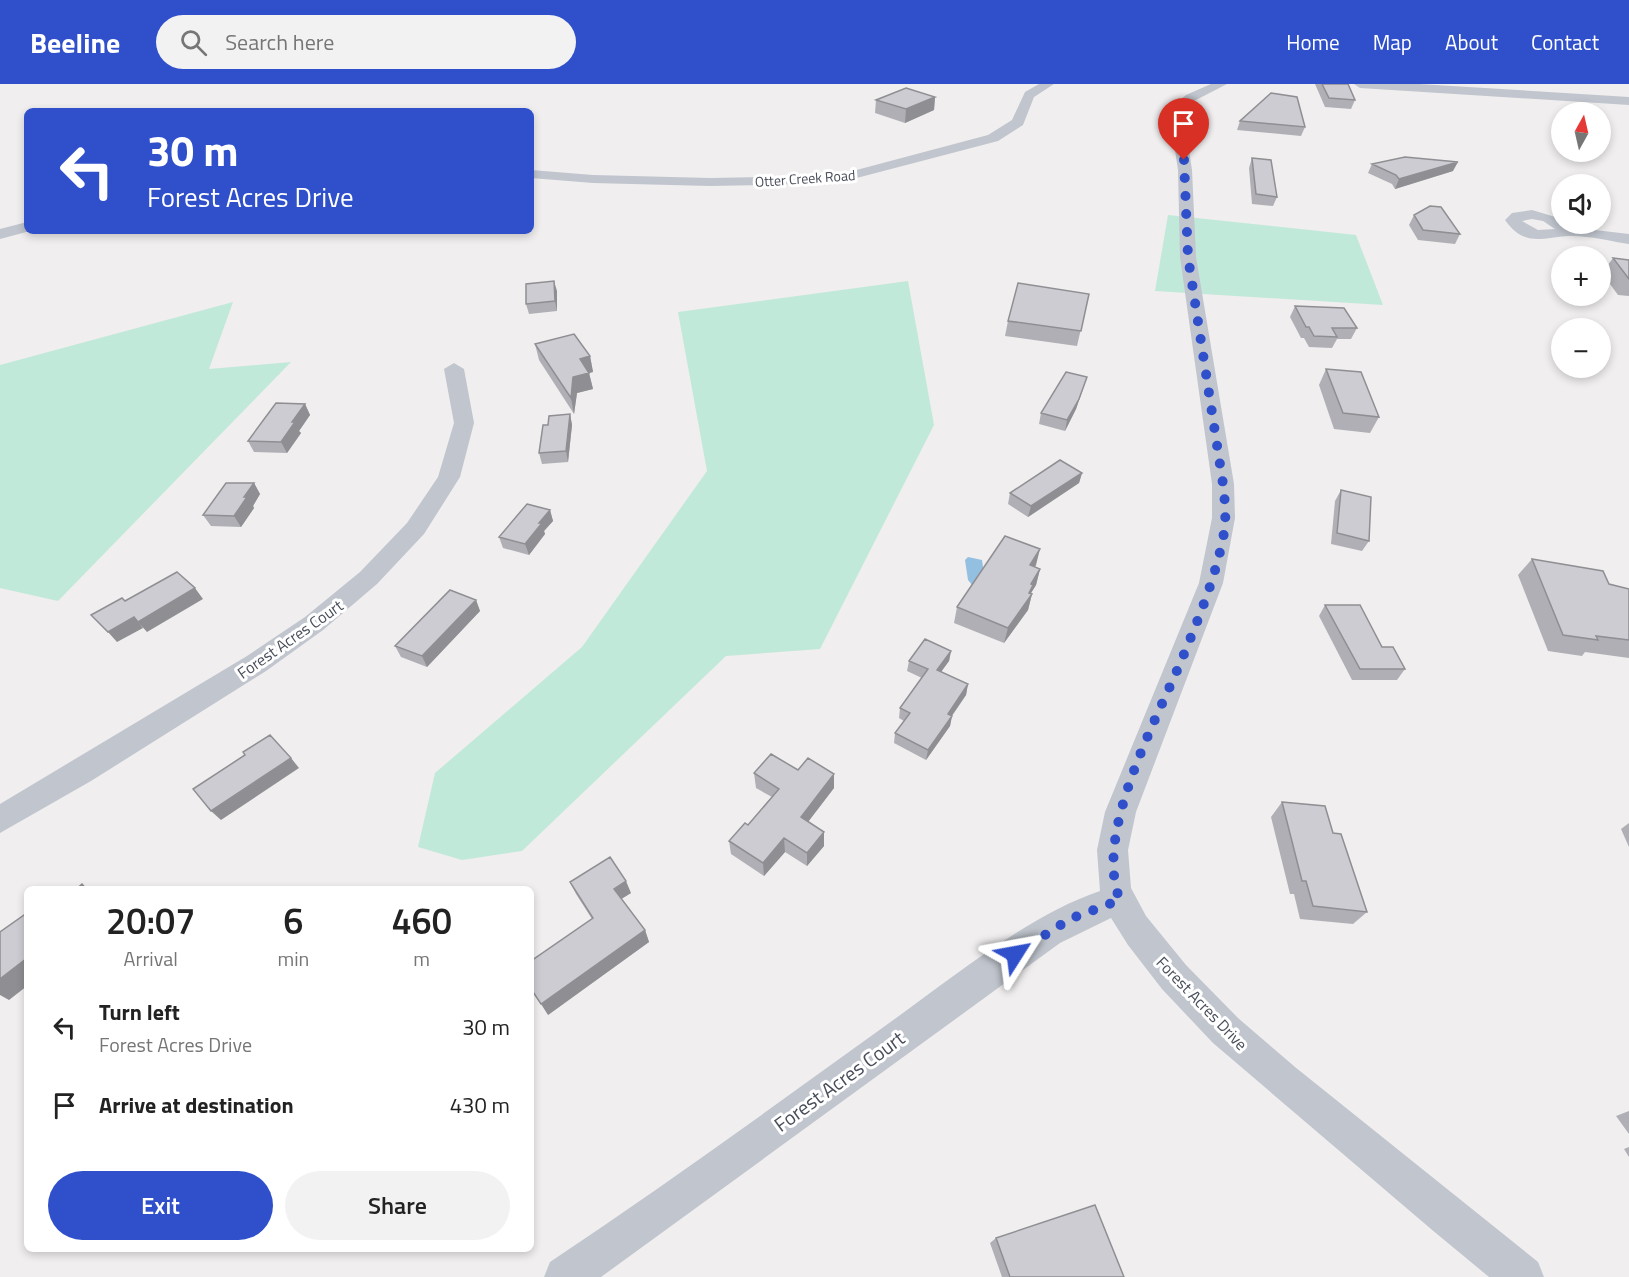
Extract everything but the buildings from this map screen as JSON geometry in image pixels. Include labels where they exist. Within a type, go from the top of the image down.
[{"type":"street","name":"Otter Creek Road","points":[[534,174],[605,180],[710,182],[807,180],[849,176],[965,148],[993,138],[1018,122],[1029,95],[1048,84]]},
{"type":"street","name":"Forest Acres Drive","points":[[1221,84],[1190,98],[1180,107],[1177,117],[1185,170],[1188,257],[1220,459],[1226,521],[1212,578],[1122,807],[1112,867],[1120,900],[1139,933],[1170,974],[1220,1025],[1330,1120],[1523,1277]]},
{"type":"street","points":[[1360,84],[1629,101]]},
{"type":"street","points":[[0,234],[24,228]]},
{"type":"street","points":[[1588,234],[1629,239]]},
{"type":"street","name":"Forest Acres Court","points":[[0,820],[294,640],[371,577],[427,511],[456,457],[464,409],[460,384],[453,369]]},
{"type":"street","name":"Forest Acres Court","points":[[566,1277],[677,1201],[1011,957],[1070,919],[1120,900]]},
{"type":"green space","points":[[1168,215],[1356,235],[1383,305],[1155,291]]},
{"type":"green space","points":[[908,281],[934,425],[820,649],[726,656],[522,851],[462,860],[418,847],[435,773],[582,647],[707,471],[678,312]]},
{"type":"green space","points":[[233,302],[209,369],[291,362],[58,601],[0,588],[0,365]]},
{"type":"water","points":[[968,557],[982,560],[985,580],[973,586],[968,580],[965,560]]},
{"type":"route","points":[[1015,954],[1070,919],[1120,900],[1114,885],[1112,867],[1122,807],[1149,734],[1183,657],[1212,578],[1224,537],[1226,521],[1223,484],[1188,257],[1184,160]]}]
